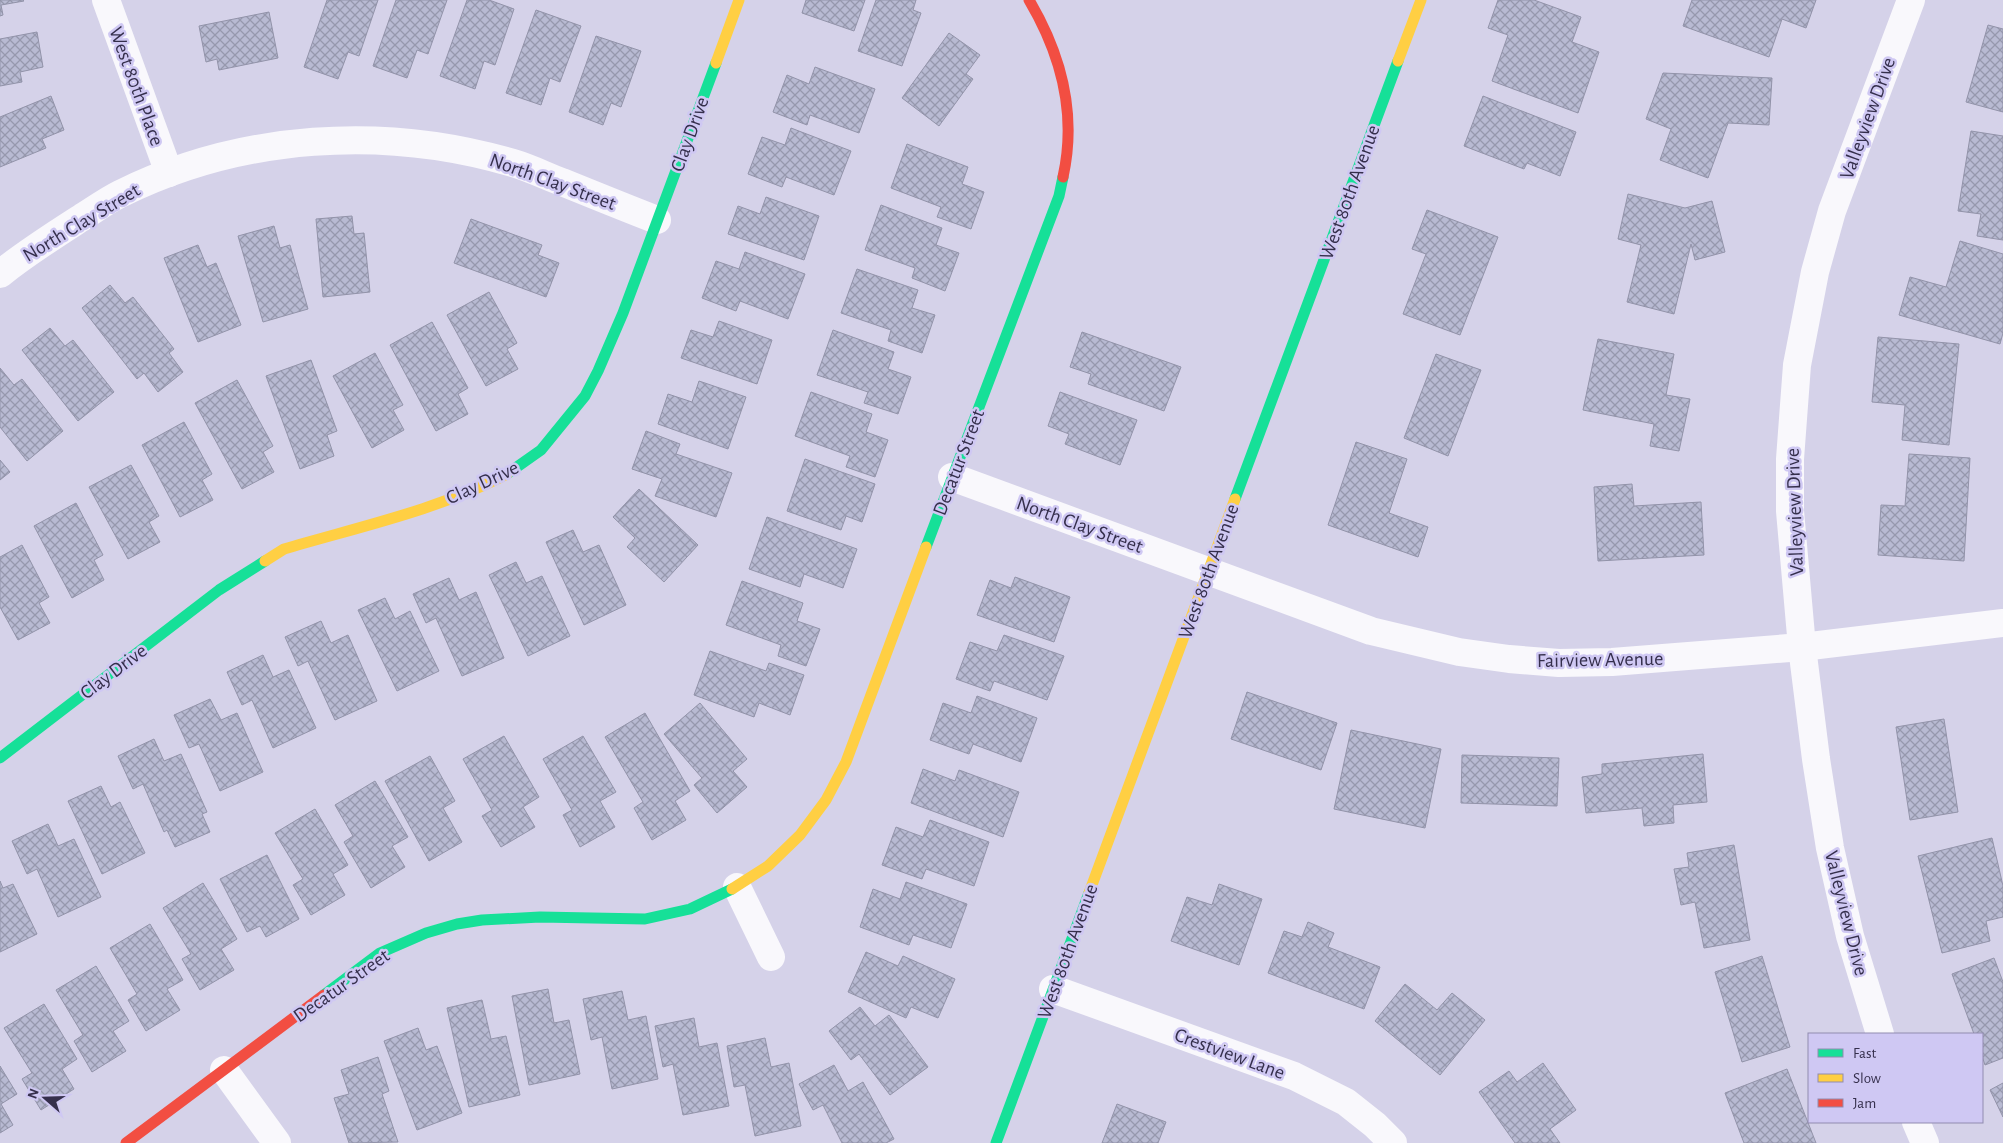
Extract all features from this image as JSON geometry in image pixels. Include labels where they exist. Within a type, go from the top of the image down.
[{"type":"street","name":"West 80th Place","points":[[106,0],[169,172]]},
{"type":"street","name":"Clay Drive","points":[[0,758],[219,590],[284,549],[414,511],[485,485],[517,468],[541,450],[585,396],[598,371],[623,313],[739,0]]},
{"type":"street","name":"Decatur Street","points":[[126,1143],[380,953],[426,932],[482,920],[540,917],[645,919],[690,909],[737,887],[768,866],[800,835],[826,800],[846,762],[1059,196],[1068,148],[1066,93],[1057,57],[1042,21],[1028,0]]},
{"type":"street","name":"West 80th Avenue","points":[[996,1143],[1421,0]]},
{"type":"street","name":"Valleyview Drive","points":[[1880,1033],[1850,936],[1830,848],[1816,759],[1802,647],[1790,511],[1790,459],[1797,365],[1815,272],[1832,211],[1911,0]]},
{"type":"street","name":"North Clay Street","points":[[0,274],[30,250],[118,195],[169,172],[238,152],[304,142],[378,140],[445,146],[514,163],[657,220]]},
{"type":"street","name":"North Clay Street","points":[[952,477],[1208,571]]},
{"type":"street","name":"Fairview Avenue","points":[[1208,571],[1371,631],[1459,652],[1559,663],[1612,662],[1802,647],[2003,623]]},
{"type":"street","points":[[737,887],[771,957]]},
{"type":"street","name":"Crestview Lane","points":[[1053,989],[1294,1076],[1346,1102],[1375,1125],[1393,1143]]},
{"type":"street","points":[[224,1070],[277,1143]]},
{"type":"street","points":[[1916,1123],[1925,1143]]},
{"type":"building","points":[[0,0],[24,1],[1,5],[3,15],[0,16]]},
{"type":"building","points":[[327,0],[378,0],[359,56],[348,52],[338,79],[304,67]]},
{"type":"building","points":[[396,0],[447,0],[428,54],[417,50],[407,78],[373,66]]},
{"type":"building","points":[[467,0],[489,0],[514,9],[495,65],[484,61],[475,89],[440,76]]},
{"type":"building","points":[[806,0],[865,0],[854,31],[802,13]]},
{"type":"building","points":[[876,0],[916,0],[913,10],[921,13],[902,66],[858,51]]},
{"type":"building","points":[[1498,0],[1534,0],[1581,17],[1572,42],[1599,52],[1578,113],[1492,81],[1508,35],[1488,28]]},
{"type":"building","points":[[1692,0],[1816,0],[1806,28],[1782,19],[1769,57],[1683,26]]},
{"type":"building","points":[[536,10],[581,26],[560,82],[550,78],[541,105],[506,93]]},
{"type":"building","points":[[269,12],[278,58],[219,70],[217,59],[206,62],[199,26]]},
{"type":"building","points":[[1988,25],[2003,29],[2003,112],[1966,102]]},
{"type":"building","points":[[37,32],[43,67],[20,72],[22,82],[0,86],[0,39]]},
{"type":"building","points":[[949,33],[980,55],[966,74],[973,79],[939,126],[902,98]]},
{"type":"building","points":[[596,36],[641,51],[621,107],[611,103],[603,125],[569,112]]},
{"type":"building","points":[[815,67],[875,89],[859,133],[810,115],[807,125],[773,112],[787,75],[809,84]]},
{"type":"building","points":[[1663,73],[1772,78],[1769,125],[1728,123],[1708,178],[1660,160],[1671,129],[1646,119]]},
{"type":"building","points":[[51,96],[64,130],[42,139],[46,148],[0,167],[0,117]]},
{"type":"building","points":[[1483,96],[1576,132],[1560,176],[1527,163],[1524,169],[1464,146]]},
{"type":"building","points":[[791,128],[851,151],[834,195],[786,177],[782,187],[748,174],[762,137],[785,145]]},
{"type":"building","points":[[1971,131],[2003,136],[2003,240],[1977,236],[1981,214],[1958,211]]},
{"type":"building","points":[[907,144],[968,167],[962,184],[984,192],[971,229],[937,217],[941,207],[891,188]]},
{"type":"building","points":[[1628,194],[1685,208],[1712,201],[1725,252],[1695,260],[1691,244],[1674,314],[1627,302],[1641,245],[1618,239]]},
{"type":"building","points":[[766,197],[819,216],[804,260],[728,234],[738,206],[760,214]]},
{"type":"building","points":[[881,205],[942,228],[936,245],[959,253],[945,291],[912,278],[915,268],[865,250]]},
{"type":"building","points":[[1427,210],[1498,237],[1460,335],[1403,314],[1426,254],[1412,249]]},
{"type":"building","points":[[352,216],[354,234],[364,233],[370,292],[323,297],[316,219]]},
{"type":"building","points":[[471,219],[542,245],[538,255],[559,263],[546,297],[454,263]]},
{"type":"building","points":[[274,226],[280,248],[290,245],[308,309],[263,322],[238,236]]},
{"type":"building","points":[[1960,241],[2003,254],[2003,333],[2000,344],[1899,315],[1910,277],[1946,287]]},
{"type":"building","points":[[198,245],[207,267],[216,263],[241,325],[198,342],[164,258]]},
{"type":"building","points":[[745,252],[805,274],[788,319],[740,301],[736,311],[702,298],[716,261],[739,269]]},
{"type":"building","points":[[857,269],[918,290],[912,308],[935,315],[922,353],[888,341],[891,330],[841,313]]},
{"type":"building","points":[[110,285],[125,303],[133,297],[174,349],[169,353],[183,372],[158,392],[144,373],[137,379],[82,308]]},
{"type":"building","points":[[489,292],[517,343],[507,349],[518,369],[486,386],[447,315]]},
{"type":"building","points":[[719,321],[772,340],[757,384],[681,358],[691,330],[713,337]]},
{"type":"building","points":[[432,322],[468,388],[458,394],[468,414],[436,431],[390,345]]},
{"type":"building","points":[[50,328],[65,346],[73,340],[114,392],[78,421],[22,350]]},
{"type":"building","points":[[833,330],[894,352],[888,369],[911,377],[898,414],[864,403],[868,392],[817,375]]},
{"type":"building","points":[[1082,332],[1181,367],[1164,411],[1088,384],[1091,374],[1070,367]]},
{"type":"building","points":[[1878,337],[1959,344],[1949,445],[1902,440],[1905,405],[1872,402]]},
{"type":"building","points":[[1598,339],[1674,354],[1666,395],[1690,399],[1679,451],[1650,446],[1654,424],[1583,410]]},
{"type":"building","points":[[375,353],[403,405],[393,410],[404,430],[372,448],[333,376]]},
{"type":"building","points":[[1436,354],[1481,370],[1448,456],[1404,438]]},
{"type":"building","points":[[311,360],[337,431],[327,435],[334,456],[300,469],[266,376]]},
{"type":"building","points":[[0,368],[14,385],[22,379],[63,431],[27,461],[0,427]]},
{"type":"building","points":[[237,380],[273,446],[263,452],[274,472],[242,489],[195,403]]},
{"type":"building","points":[[699,381],[746,397],[728,449],[658,424],[668,394],[692,402]]},
{"type":"building","points":[[811,392],[872,414],[866,432],[888,440],[875,477],[846,467],[850,456],[795,436]]},
{"type":"building","points":[[1060,392],[1137,420],[1120,465],[1065,444],[1069,434],[1048,426]]},
{"type":"building","points":[[184,422],[212,474],[202,480],[213,500],[180,517],[142,445]]},
{"type":"building","points":[[646,431],[680,444],[676,454],[732,473],[716,517],[655,496],[662,479],[632,469]]},
{"type":"building","points":[[1356,442],[1407,459],[1389,513],[1428,527],[1418,557],[1328,525]]},
{"type":"building","points":[[1909,454],[1970,458],[1964,561],[1878,555],[1881,505],[1905,506]]},
{"type":"building","points":[[805,459],[875,484],[862,522],[846,516],[841,530],[787,511]]},
{"type":"building","points":[[0,460],[10,472],[0,480]]},
{"type":"building","points":[[131,465],[159,516],[149,522],[160,542],[128,559],[89,487]]},
{"type":"building","points":[[1632,484],[1634,506],[1701,502],[1704,555],[1598,561],[1594,487]]},
{"type":"building","points":[[639,489],[698,545],[664,582],[627,547],[635,538],[613,517]]},
{"type":"building","points":[[76,503],[103,555],[94,560],[104,580],[72,598],[34,526]]},
{"type":"building","points":[[767,517],[857,549],[843,588],[804,574],[800,587],[749,569]]},
{"type":"building","points":[[573,530],[583,552],[599,545],[626,605],[584,625],[546,542]]},
{"type":"building","points":[[22,545],[49,597],[39,603],[50,623],[18,640],[0,607],[0,557]]},
{"type":"building","points":[[516,562],[526,583],[542,576],[570,636],[528,656],[489,575]]},
{"type":"building","points":[[1015,577],[1070,597],[1054,642],[977,615],[990,580],[1011,588]]},
{"type":"building","points":[[449,578],[459,600],[476,592],[504,658],[462,676],[436,618],[426,623],[413,594]]},
{"type":"building","points":[[742,581],[803,603],[797,621],[820,629],[806,666],[778,656],[781,645],[726,625]]},
{"type":"building","points":[[385,598],[395,619],[410,611],[439,671],[397,691],[358,610]]},
{"type":"building","points":[[321,621],[331,643],[348,635],[377,701],[335,720],[308,661],[298,666],[285,637]]},
{"type":"building","points":[[1004,635],[1064,656],[1047,700],[994,681],[990,691],[956,679],[970,642],[997,651]]},
{"type":"building","points":[[710,651],[766,671],[769,663],[804,675],[790,715],[759,703],[754,717],[694,695]]},
{"type":"building","points":[[263,655],[273,677],[289,670],[316,728],[273,748],[252,700],[242,705],[227,672]]},
{"type":"building","points":[[1247,692],[1337,723],[1321,770],[1231,739]]},
{"type":"building","points":[[977,696],[1037,718],[1021,762],[973,744],[969,754],[930,740],[943,703],[971,713]]},
{"type":"building","points":[[210,699],[221,720],[237,713],[263,772],[220,791],[199,744],[189,748],[174,715]]},
{"type":"building","points":[[700,703],[747,759],[733,771],[747,787],[717,813],[694,785],[702,778],[664,734]]},
{"type":"building","points":[[645,713],[690,791],[675,801],[686,820],[652,840],[634,808],[643,802],[605,737]]},
{"type":"building","points":[[1944,719],[1958,812],[1910,820],[1896,727]]},
{"type":"building","points":[[1351,730],[1441,749],[1425,828],[1334,809]]},
{"type":"building","points":[[504,736],[539,797],[523,807],[535,827],[501,847],[482,816],[492,810],[463,759]]},
{"type":"building","points":[[583,736],[616,792],[600,801],[615,827],[580,847],[563,815],[572,810],[543,759]]},
{"type":"building","points":[[154,739],[164,761],[181,754],[207,812],[202,814],[210,832],[175,847],[167,830],[164,832],[143,784],[133,789],[118,756]]},
{"type":"building","points":[[1703,754],[1707,802],[1673,805],[1674,823],[1644,826],[1642,808],[1586,813],[1582,777],[1602,774],[1602,764]]},
{"type":"building","points":[[1462,755],[1559,758],[1557,806],[1461,803]]},
{"type":"building","points":[[430,756],[455,801],[443,808],[462,842],[429,861],[385,781]]},
{"type":"building","points":[[923,769],[955,781],[959,770],[1019,792],[1003,837],[911,803]]},
{"type":"building","points":[[375,781],[408,837],[392,846],[405,867],[371,888],[344,842],[353,836],[335,805]]},
{"type":"building","points":[[101,786],[111,807],[120,802],[145,853],[102,874],[68,801]]},
{"type":"building","points":[[315,809],[348,865],[333,874],[345,895],[311,915],[293,885],[303,879],[275,833]]},
{"type":"building","points":[[930,820],[989,842],[974,886],[926,869],[922,879],[882,865],[896,827],[923,837]]},
{"type":"building","points":[[48,824],[58,846],[74,839],[101,897],[58,917],[37,869],[27,874],[12,841]]},
{"type":"building","points":[[1992,838],[2003,886],[2003,917],[1986,921],[1990,941],[1942,953],[1918,856]]},
{"type":"building","points":[[1734,845],[1750,940],[1704,948],[1695,902],[1681,905],[1674,869],[1689,867],[1687,853]]},
{"type":"building","points":[[267,855],[299,919],[266,937],[260,926],[247,932],[220,879]]},
{"type":"building","points":[[0,881],[3,888],[13,884],[37,934],[0,952]]},
{"type":"building","points":[[906,882],[967,904],[951,948],[913,935],[909,945],[860,927],[873,889],[900,899]]},
{"type":"building","points":[[203,883],[237,939],[221,949],[234,970],[200,990],[182,959],[191,954],[163,908]]},
{"type":"building","points":[[1219,884],[1262,899],[1239,965],[1171,941],[1187,897],[1212,905]]},
{"type":"building","points":[[1308,922],[1334,933],[1328,947],[1380,967],[1364,1009],[1268,973],[1284,931],[1302,937]]},
{"type":"building","points":[[150,924],[183,980],[167,989],[180,1010],[146,1031],[128,1000],[137,994],[110,948]]},
{"type":"building","points":[[866,952],[898,966],[903,956],[955,979],[938,1018],[911,1007],[906,1018],[848,992]]},
{"type":"building","points":[[1762,956],[1790,1047],[1742,1062],[1715,972]]},
{"type":"building","points":[[1994,958],[2003,982],[2003,1058],[1985,1065],[1983,1059],[1983,1033],[1974,1033],[1952,974]]},
{"type":"building","points":[[96,966],[129,1021],[113,1031],[126,1051],[92,1072],[74,1041],[83,1035],[56,990]]},
{"type":"building","points":[[1405,984],[1437,1010],[1452,993],[1485,1020],[1440,1075],[1375,1021]]},
{"type":"building","points":[[548,989],[554,1023],[569,1020],[580,1074],[529,1085],[512,996]]},
{"type":"building","points":[[622,991],[628,1020],[646,1016],[658,1079],[612,1089],[602,1037],[591,1040],[583,999]]},
{"type":"building","points":[[482,1000],[491,1039],[506,1036],[520,1095],[469,1107],[447,1008]]},
{"type":"building","points":[[44,1004],[77,1059],[62,1069],[74,1089],[41,1110],[22,1079],[32,1073],[4,1028]]},
{"type":"building","points":[[860,1007],[875,1026],[889,1015],[928,1067],[890,1095],[859,1054],[851,1060],[829,1031]]},
{"type":"building","points":[[694,1018],[699,1047],[717,1043],[729,1106],[683,1115],[673,1064],[663,1067],[655,1026]]},
{"type":"building","points":[[418,1028],[426,1050],[437,1046],[462,1113],[417,1130],[384,1041]]},
{"type":"building","points":[[765,1038],[771,1067],[789,1063],[801,1126],[755,1136],[745,1085],[734,1087],[727,1046]]},
{"type":"building","points":[[378,1057],[389,1091],[382,1094],[398,1142],[349,1143],[334,1098],[349,1094],[341,1070]]},
{"type":"building","points":[[1543,1063],[1576,1110],[1550,1129],[1560,1143],[1515,1143],[1479,1092],[1509,1071],[1517,1082]]},
{"type":"building","points":[[834,1065],[848,1091],[863,1082],[894,1139],[886,1143],[842,1143],[823,1105],[813,1110],[799,1084]]},
{"type":"building","points":[[0,1066],[17,1094],[1,1104],[13,1125],[0,1133]]},
{"type":"building","points":[[1787,1069],[1816,1143],[1744,1143],[1725,1093]]},
{"type":"building","points":[[2003,1083],[2003,1117],[1990,1090]]},
{"type":"building","points":[[1117,1104],[1166,1122],[1158,1143],[1102,1143]]},
{"type":"traffic: fast","points":[[1235,499],[1398,61]]},
{"type":"traffic: fast","points":[[507,474],[541,450],[585,396],[598,371],[623,313],[716,63]]},
{"type":"traffic: fast","points":[[926,547],[1059,196],[1063,177]]},
{"type":"traffic: fast","points":[[0,758],[219,590],[265,561]]},
{"type":"traffic: fast","points":[[324,995],[380,953],[426,933],[457,924],[482,920],[540,917],[645,919],[690,909],[732,889]]},
{"type":"traffic: fast","points":[[996,1143],[1089,893]]},
{"type":"traffic: slow","points":[[716,63],[739,0]]},
{"type":"traffic: slow","points":[[1398,61],[1421,0]]},
{"type":"traffic: slow","points":[[265,561],[284,549],[426,508],[481,487],[507,474]]},
{"type":"traffic: slow","points":[[1089,893],[1235,499]]},
{"type":"traffic: slow","points":[[732,889],[768,866],[800,835],[826,800],[846,762],[926,547]]},
{"type":"traffic: jam","points":[[1029,0],[1050,42],[1058,63],[1063,85],[1068,130],[1067,154],[1063,177]]},
{"type":"traffic: jam","points":[[126,1143],[324,995]]}]
